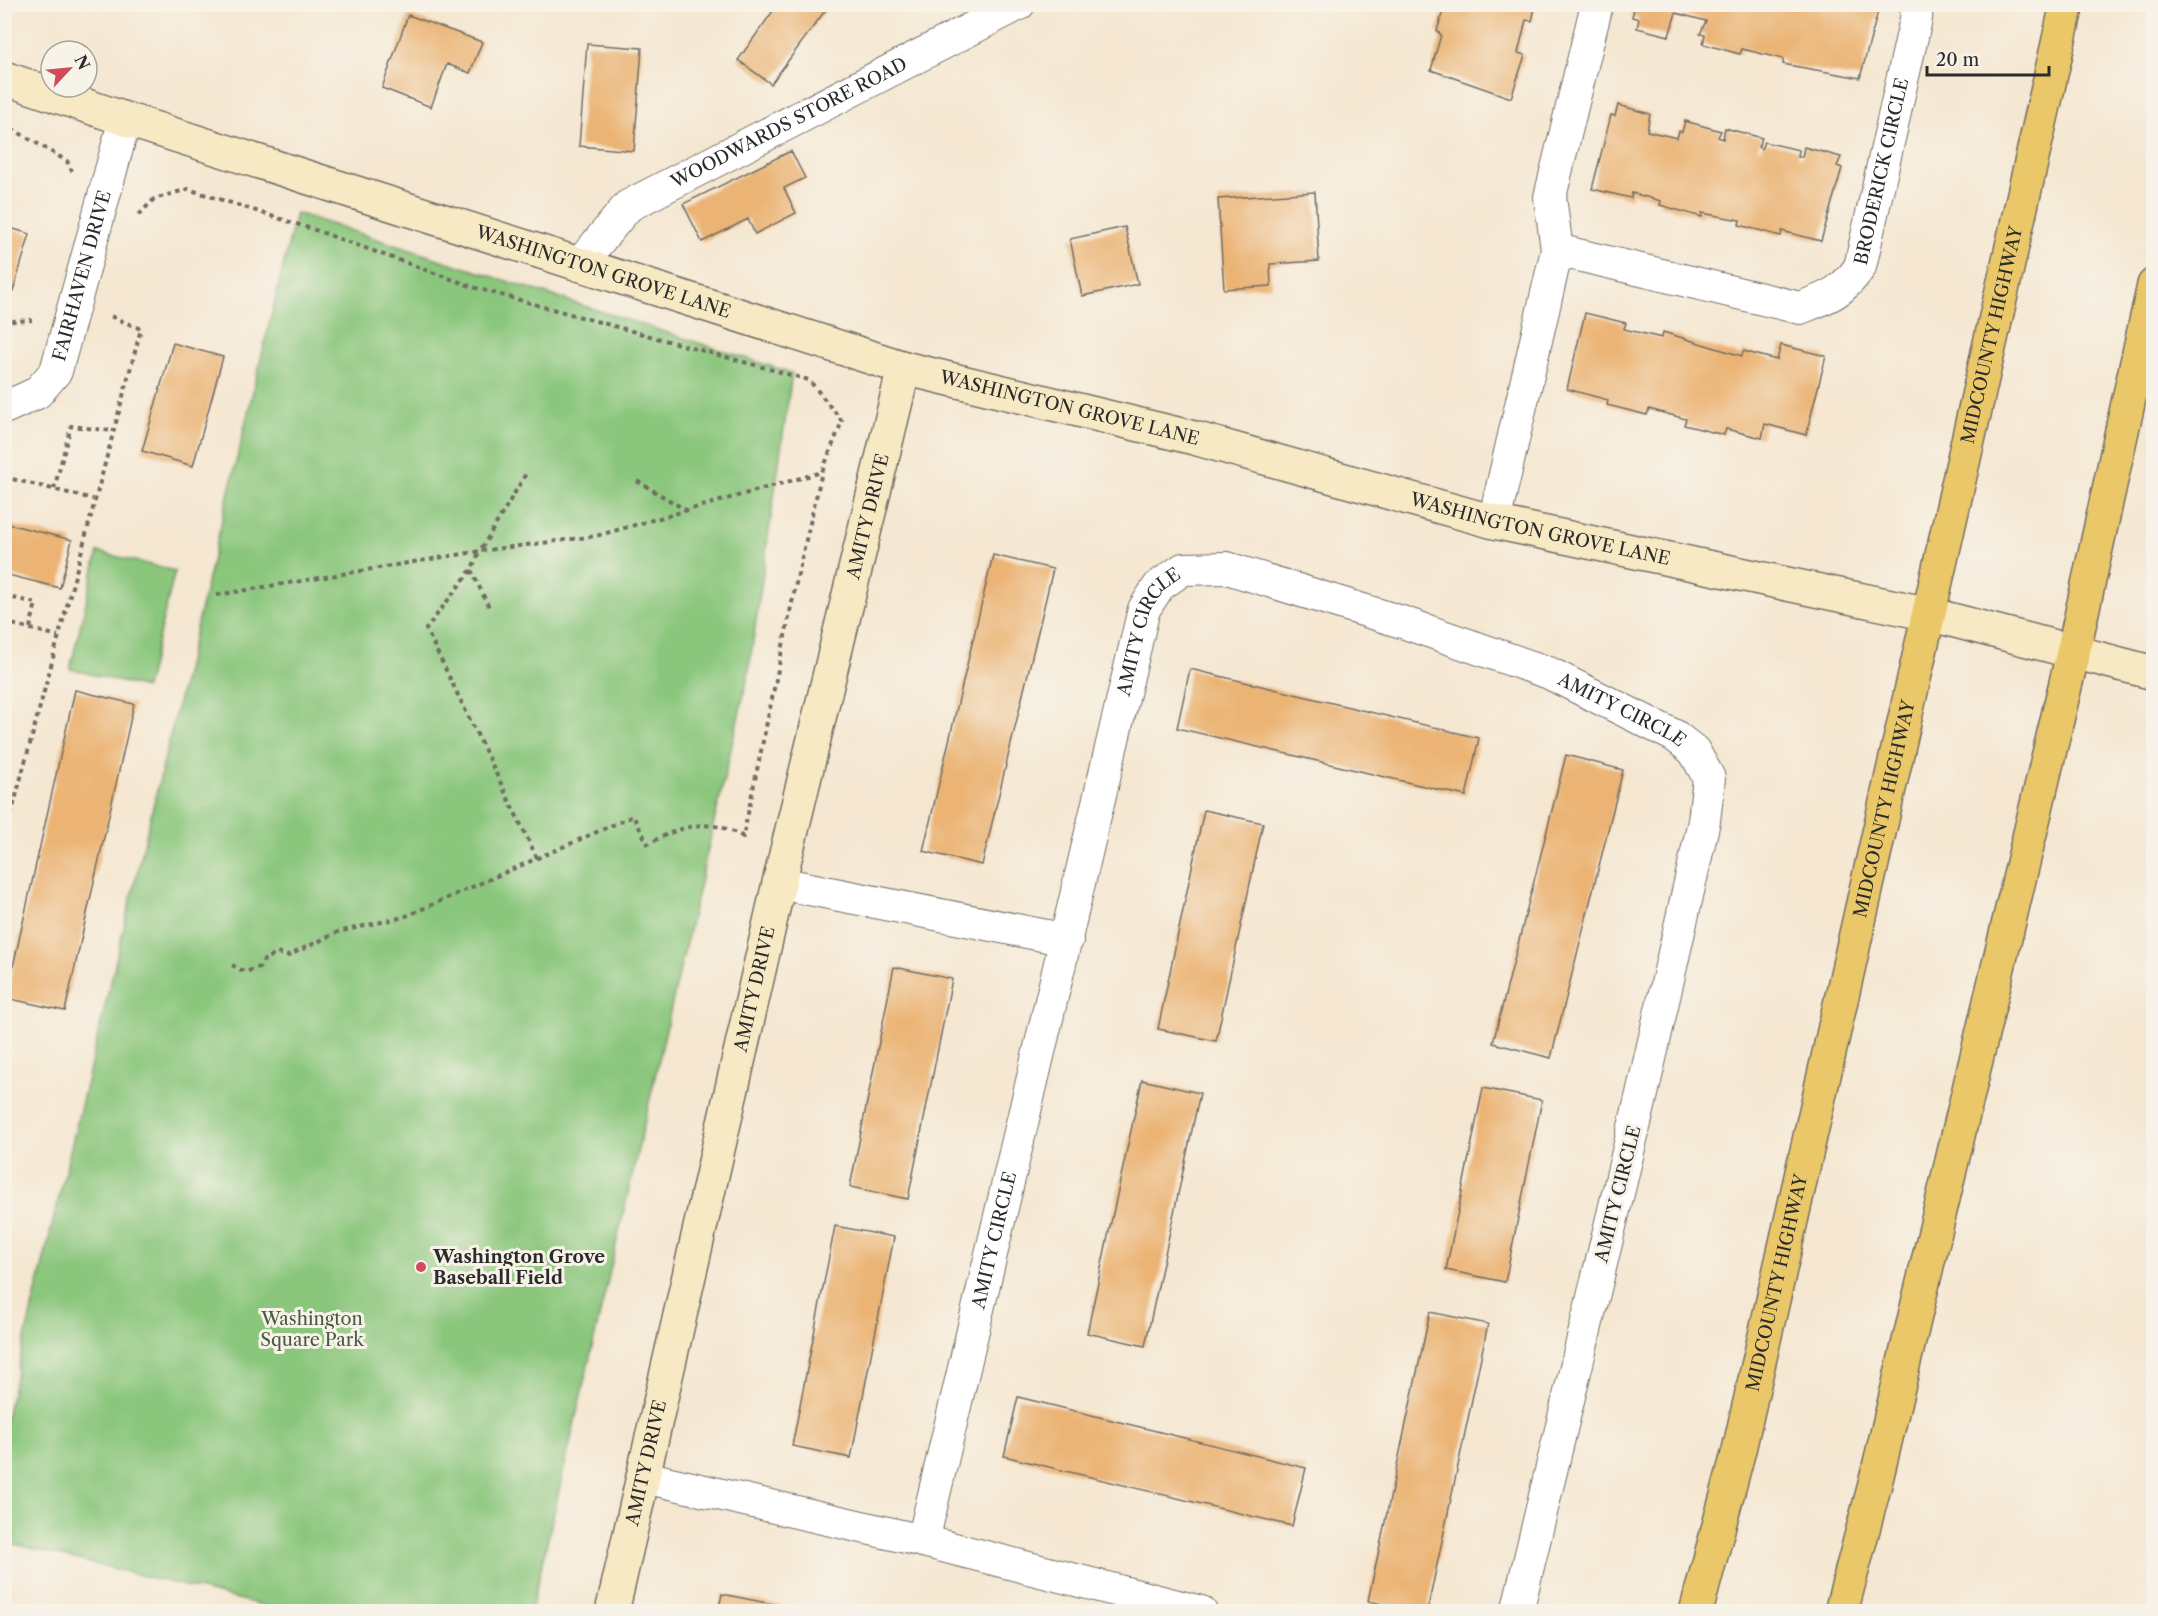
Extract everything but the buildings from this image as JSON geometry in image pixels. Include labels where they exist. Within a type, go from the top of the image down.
[{"type":"main road","name":"MIDCOUNTY HIGHWAY","points":[[1696,1611],[1739,1450],[2067,4]]},
{"type":"main road","points":[[1841,1611],[1875,1484],[2073,653],[2154,285]]},
{"type":"street","name":"WOODWARDS STORE ROAD","points":[[579,265],[628,206],[1019,4]]},
{"type":"street","points":[[1494,522],[1557,250],[1550,197],[1597,4]]},
{"type":"street","name":"BRODERICK CIRCLE","points":[[1557,250],[1800,308],[1831,296],[1847,285],[1860,267],[1916,19],[1917,4]]},
{"type":"street","name":"WASHINGTON GROVE LANE","points":[[4,78],[125,119],[904,368],[1194,438],[1494,522],[1929,614],[2154,673]]},
{"type":"street","name":"FAIRHAVEN DRIVE","points":[[4,408],[37,393],[56,371],[125,119]]},
{"type":"street","name":"AMITY DRIVE","points":[[612,1611],[779,882],[904,368]]},
{"type":"street","name":"AMITY CIRCLE","points":[[923,1541],[1144,609],[1159,586],[1183,569],[1227,568],[1405,623],[1549,673],[1675,736],[1694,751],[1709,778],[1704,821],[1642,1094],[1517,1611]]},
{"type":"street","points":[[779,882],[1067,940]]},
{"type":"street","points":[[644,1477],[923,1541],[1201,1611]]},
{"type":"path","points":[[4,124],[67,161],[74,175]]},
{"type":"path","points":[[137,216],[154,199],[188,189],[315,230],[476,288],[809,380],[842,421],[822,472],[743,837],[724,825],[677,828],[648,844],[633,816],[404,917],[338,932],[288,956],[277,953],[264,960],[260,967],[245,972],[232,965]]},
{"type":"path","points":[[4,842],[93,499],[141,329],[101,312]]},
{"type":"path","points":[[4,327],[13,321],[36,320]]},
{"type":"path","points":[[54,489],[71,426],[113,431]]},
{"type":"path","points":[[528,472],[471,570],[426,628],[537,858]]},
{"type":"path","points":[[216,595],[480,551],[596,536],[822,472]]},
{"type":"path","points":[[4,477],[93,499]]},
{"type":"path","points":[[637,481],[687,511]]},
{"type":"path","points":[[471,570],[490,609]]},
{"type":"path","points":[[4,596],[36,603],[30,628]]},
{"type":"path","points":[[4,622],[58,636]]},
{"type":"green space","name":"Washington Square Park","points":[[296,213],[792,373],[748,676],[531,1611],[286,1611],[5,1542],[5,1421]]},
{"type":"green space","points":[[98,552],[175,571],[146,688],[70,669]]},
{"type":"place","name":"Washington Grove Baseball Field","points":[[421,1267]]}]
